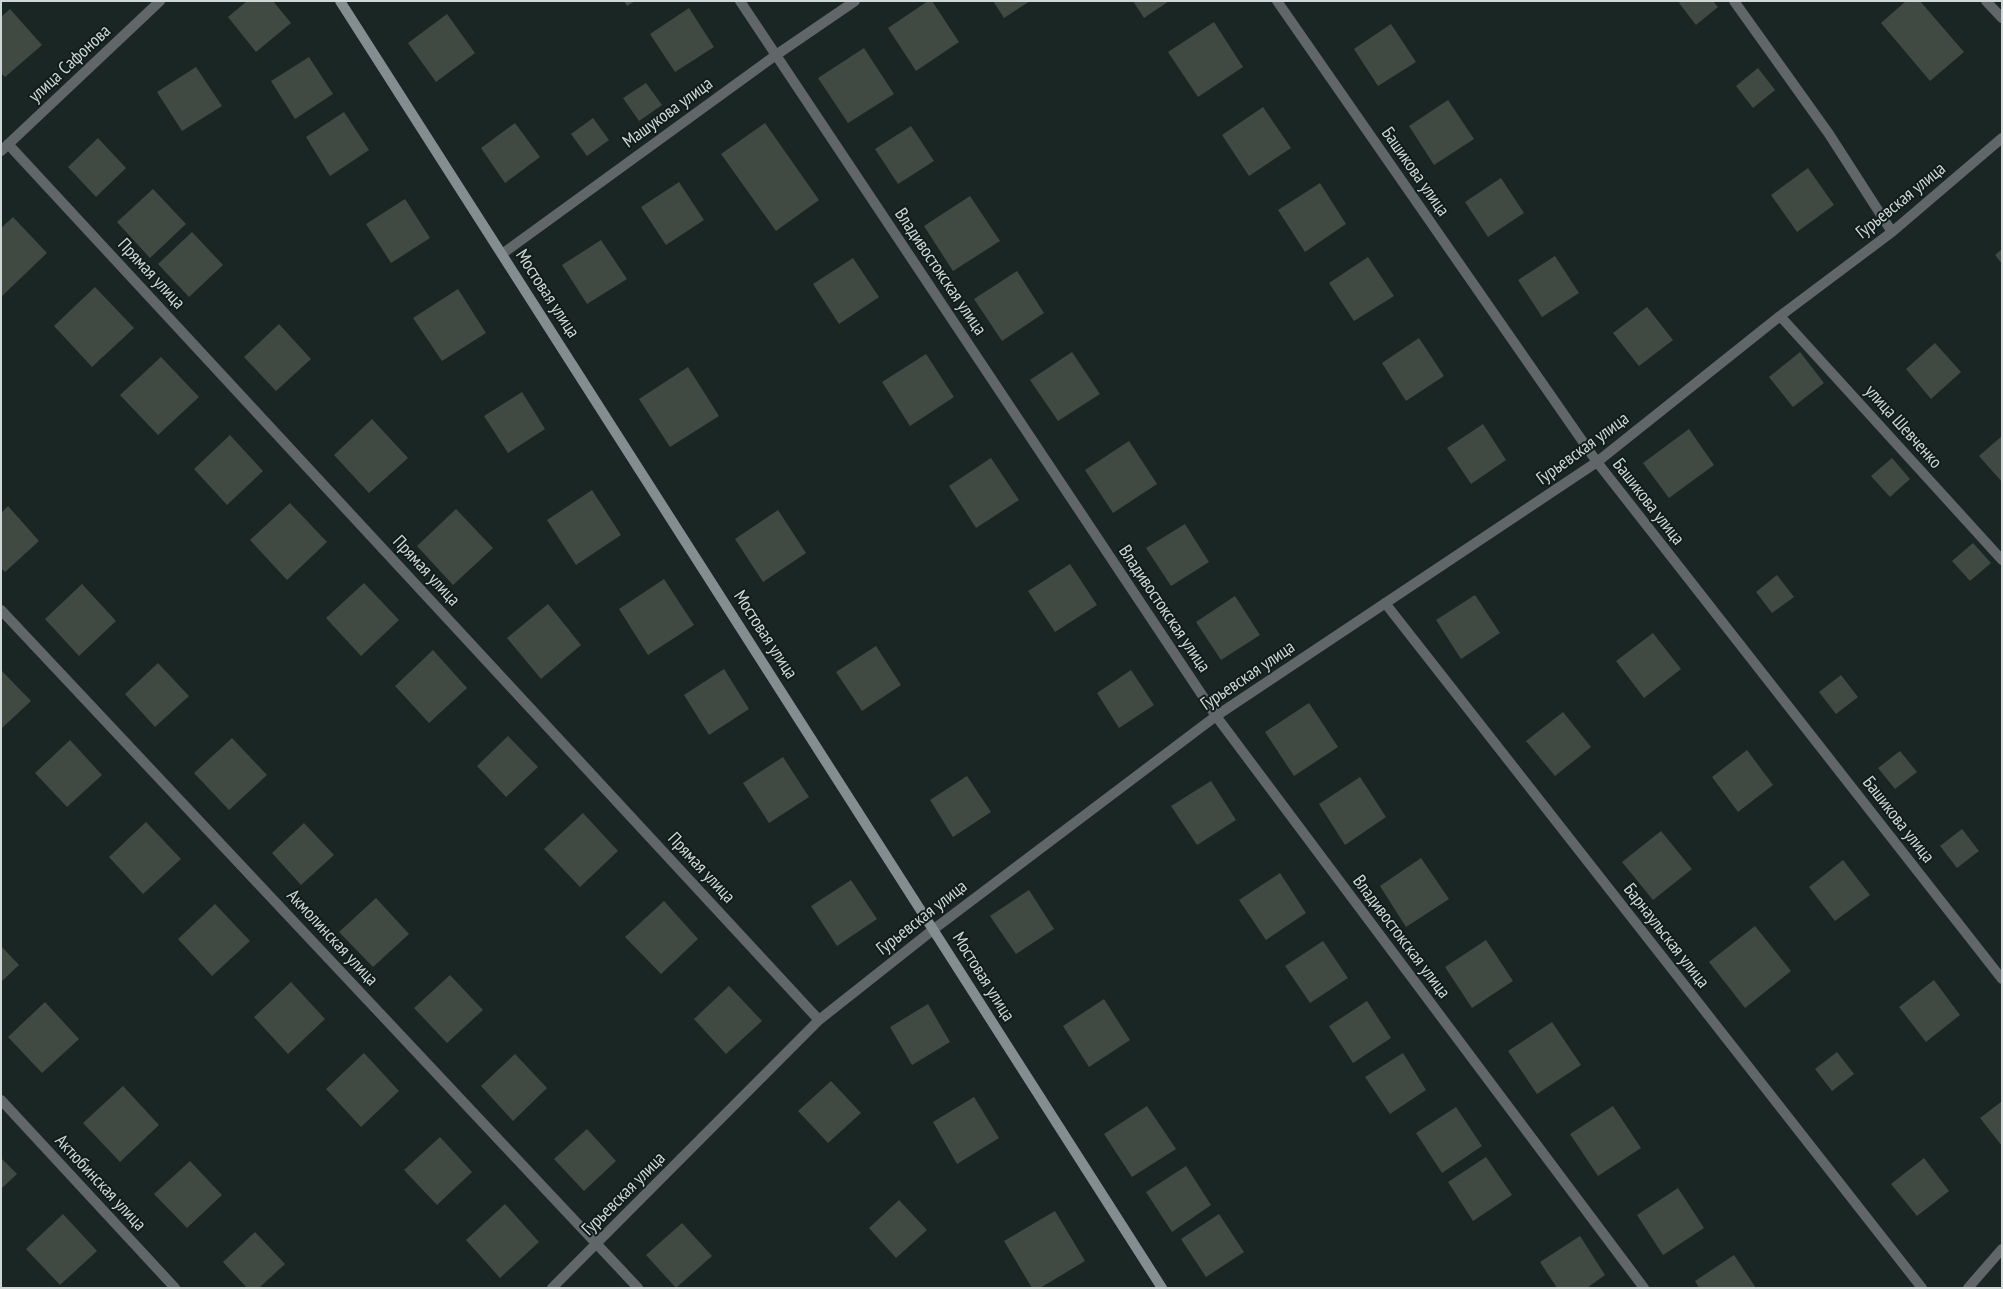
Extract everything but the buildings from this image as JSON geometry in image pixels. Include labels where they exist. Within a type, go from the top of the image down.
[{"type":"street","name":"улица Сафонова","points":[[5,148],[160,1]]},
{"type":"street","name":"Мостовая улица","points":[[340,1],[1162,1288]]},
{"type":"street","name":"Владивостокская улица","points":[[740,1],[1216,716],[1644,1288]]},
{"type":"street","name":"Машукова улица","points":[[502,254],[776,55],[855,1]]},
{"type":"street","name":"Башикова улица","points":[[1277,1],[1596,462],[2002,979]]},
{"type":"street","points":[[1734,1],[1829,134],[1892,232]]},
{"type":"street","points":[[1986,1],[2002,18]]},
{"type":"street","name":"Гурьевская улица","points":[[552,1288],[598,1244],[819,1020],[934,929],[1216,716],[1596,462],[1780,316],[1892,232],[2002,138]]},
{"type":"street","name":"Прямая улица","points":[[5,148],[819,1020]]},
{"type":"street","name":"улица Шевченко","points":[[1780,316],[2002,560]]},
{"type":"street","name":"Барнаульская улица","points":[[1385,604],[1922,1288]]},
{"type":"street","name":"Акмолинская улица","points":[[1,610],[638,1288]]},
{"type":"street","name":"Актюбинская улица","points":[[1,1100],[175,1288]]},
{"type":"street","points":[[1968,1288],[2002,1249]]}]
